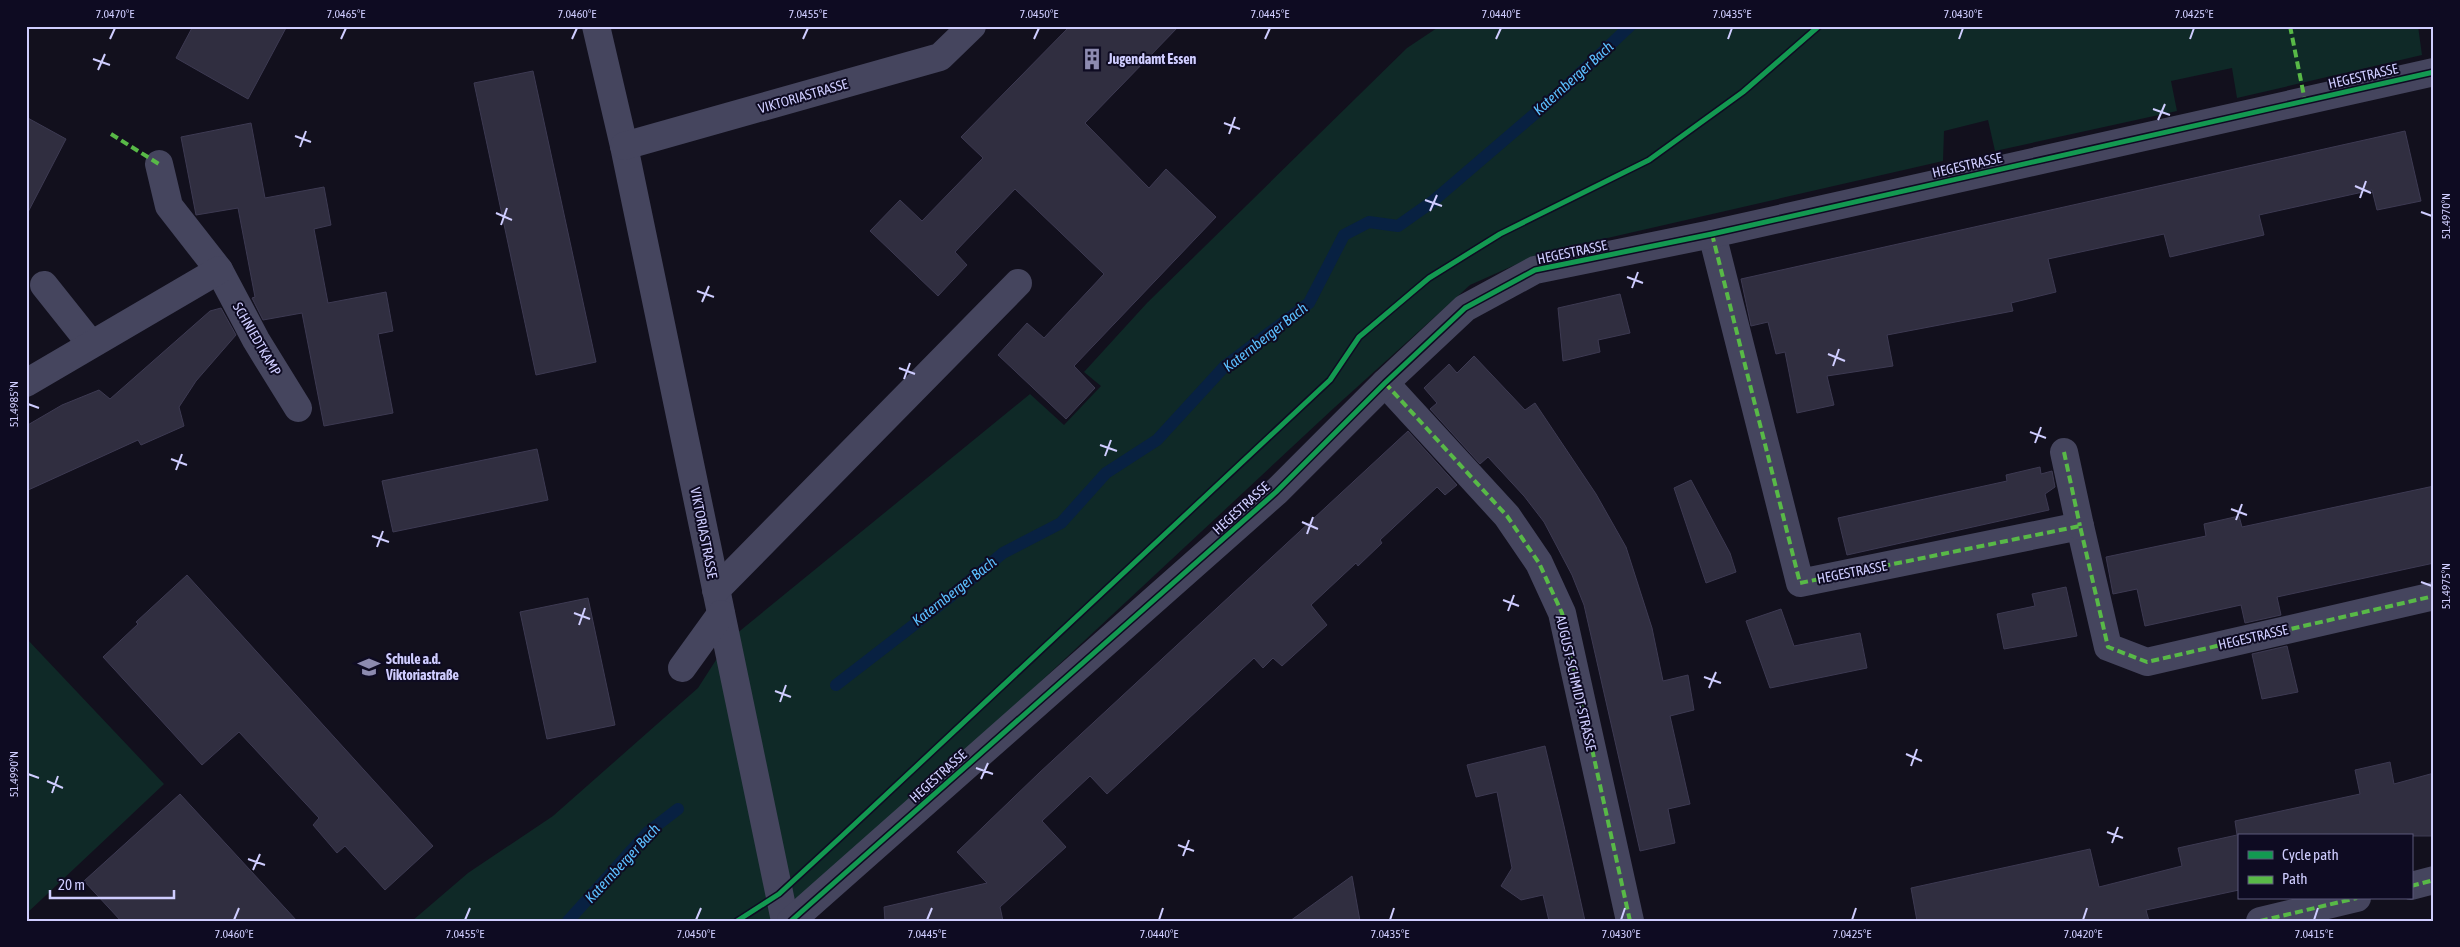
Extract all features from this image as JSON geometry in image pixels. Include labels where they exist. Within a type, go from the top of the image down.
[{"type":"street","name":"VIKTORIASTRASSE","points":[[596,26],[624,146],[785,921]]},
{"type":"street","name":"VIKTORIASTRASSE","points":[[624,146],[940,57],[972,26]]},
{"type":"street","name":"HEGESTRASSE","points":[[791,921],[1276,492],[1385,383],[1465,308],[1535,270],[1712,234],[2434,72]]},
{"type":"street","name":"SCHNIEDTKAMP","points":[[159,164],[169,206],[219,270],[256,340],[298,408]]},
{"type":"street","name":"HEGESTRASSE","points":[[1712,234],[1800,583],[2080,526]]},
{"type":"street","points":[[26,383],[219,270]]},
{"type":"street","points":[[682,668],[718,602],[1018,283]]},
{"type":"street","points":[[44,285],[91,344]]},
{"type":"street","name":"AUGUST-SCHMIDT-STRASSE","points":[[1385,383],[1507,516],[1539,562],[1562,613],[1630,921]]},
{"type":"street","name":"HEGESTRASSE","points":[[2064,452],[2108,647],[2147,662],[2434,596]]},
{"type":"street","points":[[2412,886],[2434,880]]},
{"type":"street","points":[[2260,921],[2349,900]]},
{"type":"green space","points":[[1440,26],[2418,26],[2422,55],[2237,98],[2232,68],[2171,81],[2177,111],[1995,151],[1988,120],[1944,131],[1943,161],[1542,253],[1470,285],[1335,407],[786,919],[730,639],[1030,394],[1064,425],[1101,386],[1084,372],[1147,303],[1407,48]]},
{"type":"green space","points":[[26,638],[164,784],[26,914]]},
{"type":"green space","points":[[725,646],[780,921],[412,921],[468,873],[553,816],[698,688]]},
{"type":"building","points":[[193,26],[287,26],[248,99],[176,58]]},
{"type":"building","points":[[1070,26],[1179,26],[1085,123],[1149,188],[1166,169],[1216,217],[1074,366],[1095,388],[1066,419],[998,355],[1027,323],[1044,338],[1104,274],[1015,189],[955,252],[967,265],[938,296],[870,231],[900,200],[922,221],[983,158],[961,137]]},
{"type":"building","points":[[533,71],[596,362],[536,375],[474,83]]},
{"type":"building","points":[[26,117],[66,139],[26,216]]},
{"type":"building","points":[[251,123],[265,198],[324,187],[331,225],[314,229],[328,303],[386,292],[393,331],[378,334],[393,413],[324,426],[302,313],[263,320],[252,298],[255,297],[238,208],[196,215],[181,137]]},
{"type":"building","points":[[2405,131],[2421,201],[2377,210],[2372,190],[2259,215],[2264,235],[2170,257],[2164,234],[2048,259],[2056,292],[2011,303],[2013,311],[1887,335],[1893,366],[1827,376],[1834,405],[1797,413],[1785,352],[1776,354],[1768,322],[1751,326],[1741,279]]},
{"type":"building","points":[[1620,294],[1630,333],[1598,340],[1600,352],[1563,361],[1558,308]]},
{"type":"building","points":[[221,308],[236,335],[196,381],[179,407],[184,426],[141,445],[138,440],[26,491],[26,426],[62,405],[99,390],[110,399],[210,311]]},
{"type":"building","points":[[1474,356],[1525,410],[1535,403],[1596,494],[1626,547],[1652,628],[1663,681],[1688,675],[1694,710],[1670,716],[1690,804],[1668,809],[1675,843],[1640,851],[1584,605],[1572,575],[1544,522],[1524,496],[1488,457],[1480,464],[1430,409],[1437,403],[1424,388],[1449,364],[1457,373]]},
{"type":"building","points":[[1408,431],[1457,485],[1445,495],[1437,487],[1380,540],[1382,543],[1358,566],[1356,563],[1311,605],[1327,625],[1282,666],[1273,658],[1263,668],[1254,658],[1107,794],[1090,776],[1042,821],[1066,847],[1000,907],[1003,921],[885,921],[884,907],[987,883],[957,852],[1039,773]]},
{"type":"building","points":[[537,449],[548,500],[393,532],[382,481]]},
{"type":"building","points":[[2040,467],[2041,474],[2052,471],[2055,487],[2045,494],[2049,510],[1847,555],[1838,518],[2007,481],[2006,475]]},
{"type":"building","points":[[1691,480],[1730,553],[1736,572],[1706,583],[1674,488]]},
{"type":"building","points":[[2434,486],[2434,563],[2277,597],[2281,615],[2245,623],[2241,605],[2145,626],[2137,589],[2113,594],[2106,557],[2206,536],[2204,524],[2239,516],[2242,527]]},
{"type":"building","points":[[187,575],[433,846],[385,890],[345,846],[337,853],[313,825],[319,818],[239,732],[202,765],[103,657],[138,624],[136,622]]},
{"type":"building","points":[[2066,587],[2077,636],[2004,649],[1997,614],[2035,606],[2032,594]]},
{"type":"building","points":[[588,598],[615,725],[547,739],[520,612]]},
{"type":"building","points":[[1781,609],[1794,646],[1860,633],[1867,668],[1770,688],[1746,621]]},
{"type":"building","points":[[2287,646],[2298,692],[2262,699],[2252,654]]},
{"type":"building","points":[[1545,746],[1585,921],[1549,921],[1543,895],[1521,900],[1501,886],[1512,868],[1497,792],[1476,797],[1467,765]]},
{"type":"building","points":[[2390,762],[2394,784],[2434,773],[2434,836],[2412,836],[2412,834],[2238,834],[2238,890],[2146,910],[2149,921],[1917,921],[1911,888],[2090,849],[2099,887],[2182,866],[2178,848],[2237,835],[2235,821],[2360,794],[2355,770]]},
{"type":"building","points":[[180,794],[297,921],[121,921],[84,881]]},
{"type":"building","points":[[1352,876],[1360,921],[1290,921]]},
{"type":"waterway","name":"Katernberger Bach","points":[[836,685],[950,597],[1003,553],[1061,523],[1106,473],[1157,440],[1225,366],[1309,303],[1344,235],[1369,222],[1398,226],[1432,202],[1558,94],[1630,26]]},
{"type":"waterway","name":"Katernberger Bach","points":[[568,921],[648,832],[678,809]]},
{"type":"marked path","points":[[2290,26],[2305,101]]},
{"type":"marked path","points":[[111,134],[159,164]]},
{"type":"marked path","points":[[1712,234],[1800,583],[2080,526],[2108,647],[2147,662],[2434,596]]},
{"type":"marked path","points":[[1385,383],[1507,516],[1539,563],[1562,613],[1630,921]]},
{"type":"marked path","points":[[2064,452],[2080,526]]},
{"type":"marked path","points":[[2412,886],[2434,880]]},
{"type":"marked path","points":[[2260,921],[2349,900]]},
{"type":"cycle path","points":[[737,921],[779,894],[842,836],[1330,380],[1359,337],[1429,278],[1500,234],[1649,160],[1743,92],[1819,26]]},
{"type":"cycle path","points":[[791,921],[1276,492],[1385,383],[1465,308],[1535,270],[1712,234],[2434,72]]},
{"type":"place","name":"Jugendamt Essen","points":[[1092,59]]},
{"type":"place","name":"Schule a.d. Viktoriastraße","points":[[369,667]]}]
